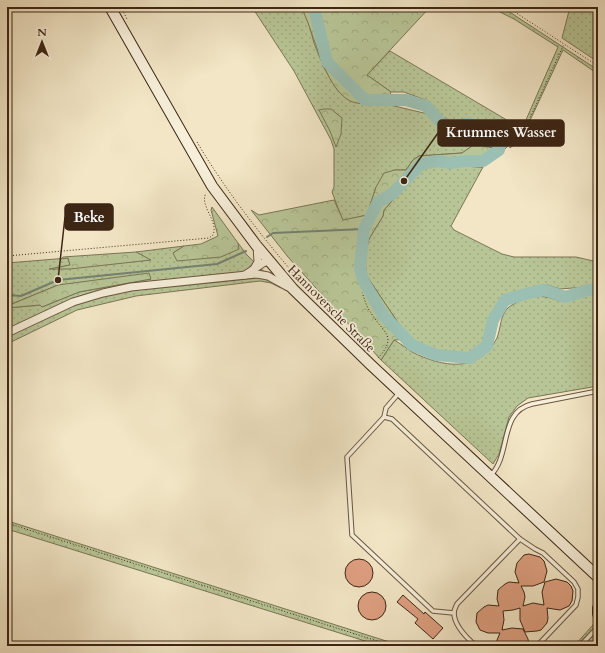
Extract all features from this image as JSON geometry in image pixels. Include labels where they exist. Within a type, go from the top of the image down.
[{"type":"main road","name":"Hannoversche Straße","points":[[110,7],[212,186],[256,245],[293,290],[598,577]]},
{"type":"main road","points":[[598,608],[598,614]]},
{"type":"street","points":[[255,272],[258,262],[256,245]]},
{"type":"street","points":[[7,333],[73,302],[103,293],[131,287],[245,275],[266,267],[269,261]]},
{"type":"street","points":[[255,272],[277,280],[293,290]]},
{"type":"lane","points":[[490,476],[495,471],[500,461],[512,417],[518,410],[524,406],[532,404],[598,391]]},
{"type":"lane","points":[[400,392],[386,408],[384,417],[347,457],[352,535],[433,611],[454,613]]},
{"type":"lane","points":[[384,417],[392,419],[520,539],[543,553],[574,582],[578,589],[576,605],[537,646]]},
{"type":"lane","points":[[476,646],[465,636],[457,621],[454,613],[457,604],[520,539]]},
{"type":"lane","points":[[580,646],[598,626]]},
{"type":"path","points":[[507,7],[598,66]]},
{"type":"path","points":[[524,131],[564,44]]},
{"type":"path","points":[[213,169],[247,217],[282,261],[316,299]]},
{"type":"path","points":[[7,256],[209,238],[214,235],[215,232],[204,200],[205,194],[209,190]]},
{"type":"path","points":[[363,295],[370,313],[386,332],[388,339],[387,344],[380,356],[371,365]]},
{"type":"path","points":[[7,523],[393,646]]},
{"type":"path","points":[[590,646],[598,637]]},
{"type":"green space","points":[[252,7],[301,7],[307,17],[314,43],[324,68],[338,91],[369,104],[386,104],[428,114],[438,126],[455,131],[470,127],[492,137],[497,145],[493,148],[475,144],[462,153],[419,156],[413,160],[406,170],[395,170],[376,187],[367,215],[343,221],[332,192],[334,187],[334,149],[331,140],[294,71]]},
{"type":"green space","points":[[301,7],[430,7],[367,75],[391,92],[386,104],[372,104],[350,101],[341,94],[333,84],[326,72]]},
{"type":"green space","points":[[490,7],[502,7],[598,70],[598,74],[563,50],[525,131],[519,141],[510,148],[510,137],[504,129],[495,130],[469,118],[454,121],[441,117],[428,101],[404,92],[391,92],[367,75],[390,51],[522,129],[558,47],[514,19]]},
{"type":"green space","points":[[570,7],[598,7],[598,62],[562,38]]},
{"type":"green space","points":[[331,109],[342,118],[341,134],[336,147],[330,131],[319,110]]},
{"type":"green space","points":[[475,144],[493,148],[483,167],[458,166],[450,168],[437,166],[425,168],[414,176],[384,210],[383,216],[369,239],[365,255],[366,275],[409,339],[394,340],[381,360],[288,257],[251,210],[259,215],[334,200],[343,220],[367,215],[376,187],[384,173],[395,170],[406,170],[413,160],[419,156],[462,153]]},
{"type":"green space","points":[[437,166],[450,168],[458,166],[483,167],[451,226],[454,230],[502,254],[514,257],[576,257],[598,262],[598,286],[560,289],[548,285],[510,293],[503,298],[490,318],[483,342],[469,354],[446,352],[423,347],[409,339],[366,275],[365,255],[369,239],[383,216],[384,210],[414,176],[425,168]]},
{"type":"green space","points":[[212,207],[238,243],[239,249],[221,257],[177,261],[173,253],[184,246],[201,244],[218,236],[211,210]]},
{"type":"green space","points":[[238,243],[247,255],[281,288],[271,283],[260,281],[136,296],[77,310],[7,344],[7,308],[40,305],[42,307],[79,292],[151,279],[58,285],[7,306],[7,263],[68,258],[70,265],[52,269],[150,260],[136,252],[184,246],[173,253],[238,249]]},
{"type":"green space","points":[[136,252],[151,260],[70,269],[49,269],[70,265],[68,258],[61,259],[63,257]]},
{"type":"green space","points":[[149,273],[151,279],[79,292],[42,307],[40,305],[7,308],[7,306],[58,285]]},
{"type":"green space","points":[[582,294],[598,295],[598,386],[528,398],[517,406],[509,417],[499,454],[493,464],[381,360],[394,340],[412,352],[435,361],[447,364],[470,362],[489,350],[497,338],[504,313],[513,304],[532,297],[548,297],[561,300]]},
{"type":"green space","points":[[7,521],[402,646],[381,646],[7,529]]},
{"type":"green space","points":[[595,619],[598,621],[598,642],[594,646],[574,646],[593,625]]},
{"type":"water","points":[[489,128],[495,130],[504,129],[510,137],[510,144],[505,149],[493,148],[497,145],[492,137],[486,133]]},
{"type":"building","points":[[529,554],[540,557],[544,561],[547,571],[544,582],[533,586],[521,586],[525,597],[523,606],[533,603],[544,605],[542,592],[545,582],[556,579],[567,582],[571,586],[573,591],[572,601],[569,606],[560,610],[547,608],[547,623],[541,630],[537,631],[525,632],[520,620],[520,608],[503,611],[504,620],[502,630],[512,628],[523,629],[528,639],[529,646],[497,646],[497,640],[500,633],[488,633],[480,630],[476,622],[477,613],[488,605],[499,606],[497,599],[498,590],[509,582],[519,583],[515,572],[517,563],[524,555]]},
{"type":"building","points":[[359,559],[369,563],[373,573],[369,583],[359,587],[349,583],[345,573],[349,563]]},
{"type":"building","points":[[372,592],[382,596],[386,606],[382,616],[372,620],[362,616],[358,606],[362,596]]},
{"type":"building","points":[[403,595],[424,614],[425,612],[443,628],[433,639],[415,623],[418,619],[397,602]]},
{"type":"waterway","points":[[314,7],[327,62],[365,100],[406,100],[426,106],[442,124],[459,126],[469,123],[501,136],[499,150],[483,161],[451,163],[437,161],[421,164],[392,194],[378,202],[364,229],[360,268],[363,280],[383,315],[412,345],[436,355],[470,358],[487,346],[493,320],[505,300],[545,290],[565,297],[588,290],[598,290]]},
{"type":"waterway","points":[[267,237],[273,233],[364,229]]},
{"type":"waterway","points":[[7,295],[21,296],[58,280],[217,264],[246,251]]},
{"type":"place","name":"Krummes Wasser","points":[[404,181]]},
{"type":"place","name":"Beke","points":[[58,280]]}]
